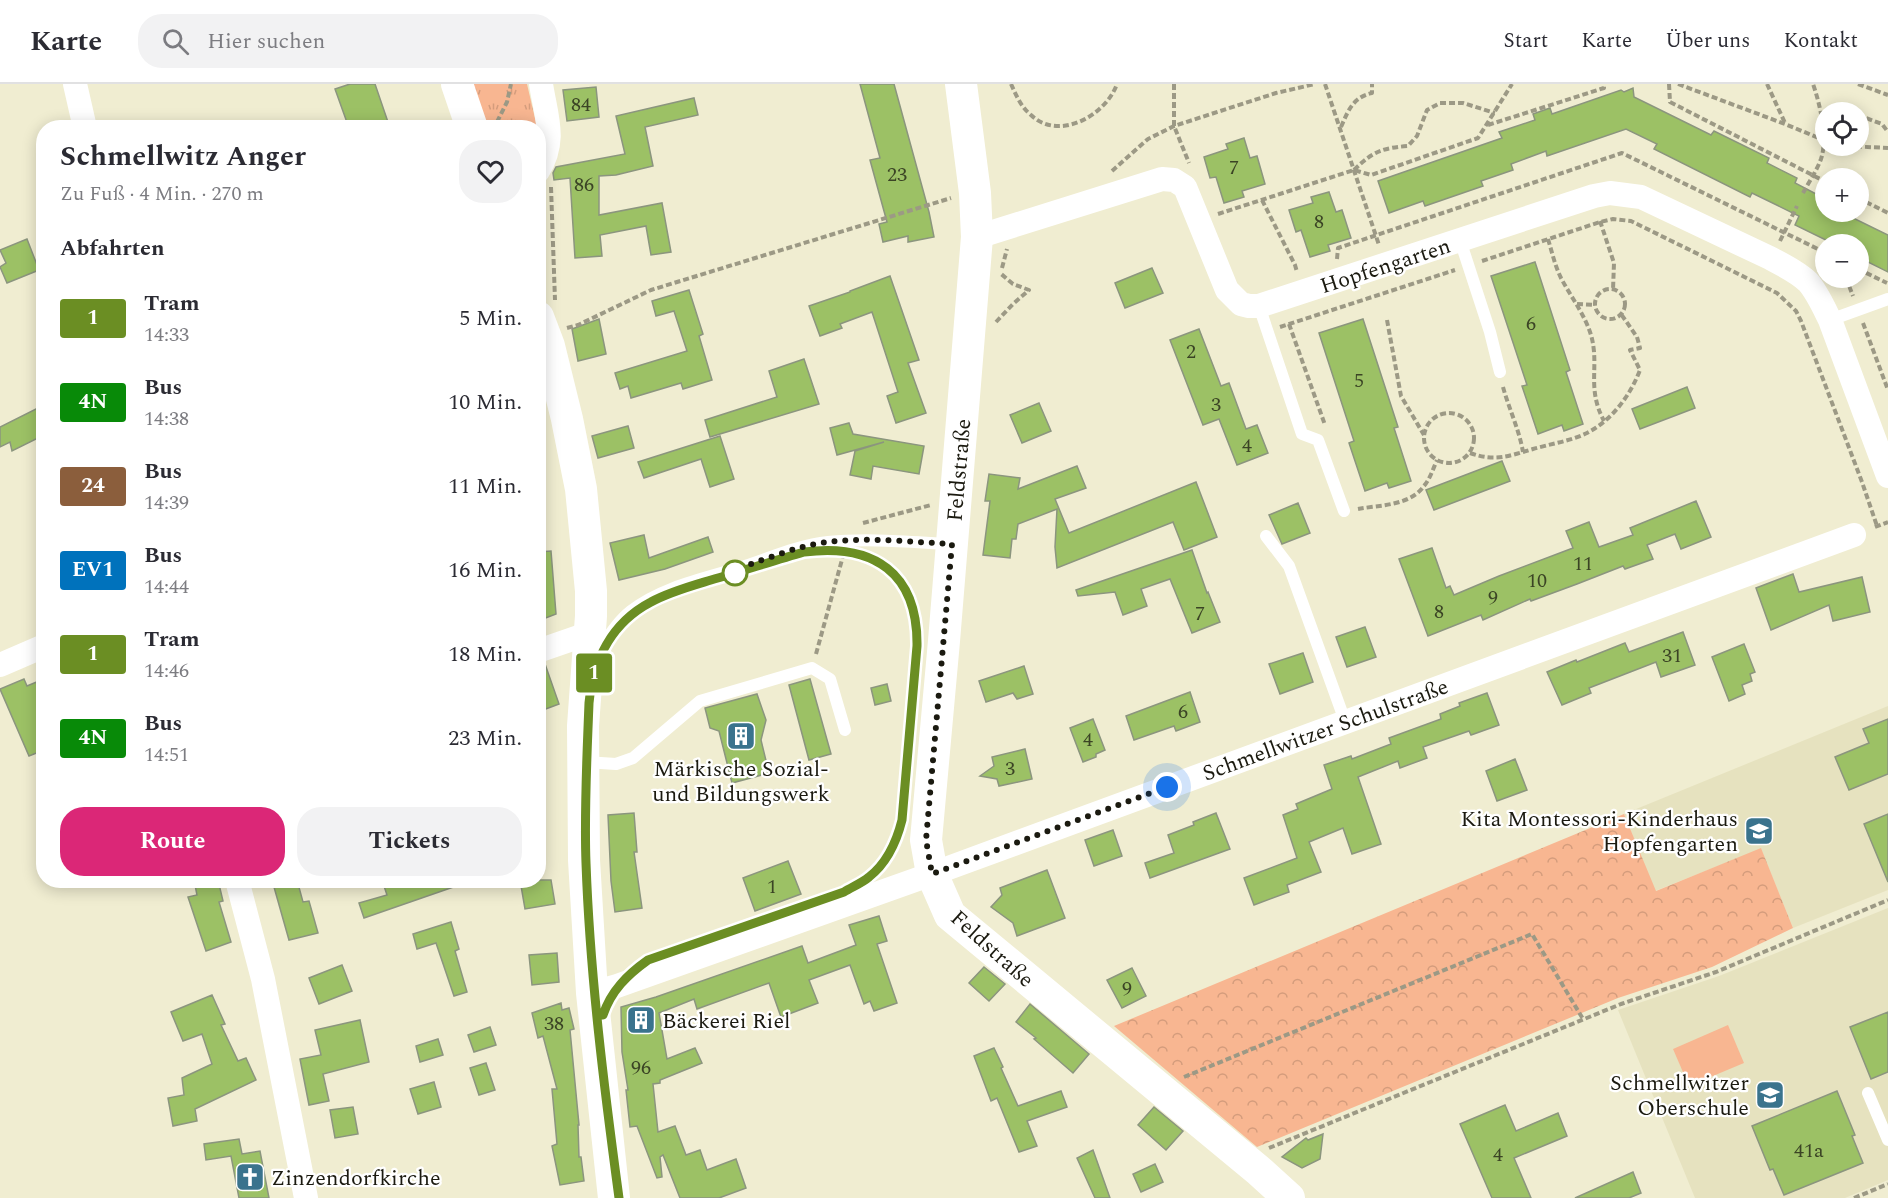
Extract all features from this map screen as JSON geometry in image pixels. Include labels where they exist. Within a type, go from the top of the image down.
[{"type":"street","points":[[75,84],[83,120]]},
{"type":"street","points":[[457,84],[469,120]]},
{"type":"street","points":[[541,84],[550,132],[546,159]]},
{"type":"street","name":"Feldstraße","points":[[961,84],[975,193],[977,237],[926,840],[932,874],[950,915],[1244,1158],[1288,1198]]},
{"type":"street","points":[[977,237],[1162,179],[1174,180],[1185,186],[1227,290],[1241,304],[1259,306]]},
{"type":"street","name":"Hopfengarten","points":[[1259,306],[1594,196],[1610,193],[1641,197],[1790,269],[1808,282],[1825,309],[1882,442],[1888,476]]},
{"type":"street","points":[[546,343],[567,419],[581,489],[591,591],[583,726],[585,882],[592,993],[614,1198]]},
{"type":"street","name":"Schmellwitzer Schulstraße","points":[[592,993],[932,874],[1854,535]]},
{"type":"street","points":[[546,648],[590,633]]},
{"type":"street","points":[[0,665],[36,649]]},
{"type":"street","points":[[239,888],[263,979],[306,1198]]},
{"type":"lane","points":[[1461,240],[1500,372]]},
{"type":"lane","points":[[1830,320],[1888,299]]},
{"type":"lane","points":[[1259,306],[1302,434],[1318,440],[1344,511]]},
{"type":"lane","points":[[1266,536],[1289,566],[1345,721]]},
{"type":"lane","points":[[586,682],[596,654],[630,612],[649,599],[672,589],[826,542],[952,544]]},
{"type":"lane","points":[[584,762],[616,764],[633,758],[700,701],[812,668],[830,679],[845,730]]},
{"type":"lane","points":[[1868,1093],[1888,1140]]},
{"type":"path","points":[[497,120],[507,102],[512,84]]},
{"type":"path","points":[[1011,84],[1018,100],[1031,116],[1043,123],[1058,126],[1069,125],[1099,111],[1117,84]]},
{"type":"path","points":[[1174,84],[1174,126],[1190,167]]},
{"type":"path","points":[[1107,175],[1148,140],[1174,126],[1276,93],[1315,84]]},
{"type":"path","points":[[1325,84],[1385,265]]},
{"type":"path","points":[[1341,128],[1356,99],[1372,93],[1372,84]]},
{"type":"path","points":[[1354,170],[1371,175],[1478,138],[1512,84]]},
{"type":"path","points":[[1487,126],[1604,88],[1604,84]]},
{"type":"path","points":[[1670,84],[1670,102],[1813,175]]},
{"type":"path","points":[[1678,84],[1815,137]]},
{"type":"path","points":[[1767,84],[1785,124]]},
{"type":"path","points":[[1813,84],[1820,102]]},
{"type":"path","points":[[1858,84],[1888,95]]},
{"type":"path","points":[[1209,217],[1354,170],[1368,156],[1385,148],[1408,146],[1417,136],[1427,110],[1440,104],[1463,103],[1495,113]]},
{"type":"path","points":[[1869,119],[1882,124],[1888,132]]},
{"type":"path","points":[[1869,147],[1888,148]]},
{"type":"path","points":[[1803,192],[1821,156]]},
{"type":"path","points":[[546,325],[578,325],[651,290],[958,196]]},
{"type":"path","points":[[1262,200],[1295,265],[1299,282]]},
{"type":"path","points":[[1869,204],[1888,213]]},
{"type":"path","points":[[1268,332],[1600,222],[1613,219],[1631,221],[1777,292],[1796,311],[1862,482],[1876,526],[1888,522]]},
{"type":"path","points":[[1600,222],[1614,263],[1613,290]]},
{"type":"path","points":[[998,284],[1007,251],[1010,226]]},
{"type":"path","points":[[1548,239],[1559,275],[1591,335],[1594,351],[1594,395],[1604,421]]},
{"type":"path","points":[[1336,268],[1338,248]]},
{"type":"path","points":[[993,326],[1029,290],[1013,284],[1000,273]]},
{"type":"path","points":[[1869,274],[1888,284]]},
{"type":"path","points":[[1850,288],[1888,390]]},
{"type":"path","points":[[1613,290],[1620,293],[1624,301],[1624,310],[1614,319],[1604,318],[1596,310],[1595,305],[1599,293],[1613,290]]},
{"type":"path","points":[[1576,304],[1595,305]]},
{"type":"path","points":[[1470,453],[1484,459],[1501,458],[1587,433],[1604,421],[1624,402],[1640,370],[1630,350],[1640,348],[1636,337],[1621,315]]},
{"type":"path","points":[[1387,320],[1401,396],[1424,436],[1428,452],[1437,460],[1450,464],[1470,453],[1474,444],[1473,431],[1469,423],[1456,414],[1447,413],[1433,419],[1427,426],[1424,436]]},
{"type":"path","points":[[1289,324],[1326,429],[1318,440]]},
{"type":"path","points":[[1500,372],[1509,407],[1519,430],[1523,452]]},
{"type":"path","points":[[1344,511],[1402,502],[1420,492],[1437,460]]},
{"type":"path","points":[[858,525],[934,505]]},
{"type":"path","points":[[812,668],[843,556]]},
{"type":"path","points":[[1244,1158],[1583,1019],[1716,972],[1888,900]]},
{"type":"path","points":[[1158,1088],[1532,934],[1583,1019]]},
{"type":"path","points":[[1854,1198],[1888,1184]]},
{"type":"shaded area","name":"Kita Montessori-Kinderhaus Hopfengarten","points":[[1888,706],[1888,890],[1793,928],[1761,849],[1655,891],[1624,814]]},
{"type":"shaded area","name":"Schmellwitzer Oberschule","points":[[1888,908],[1888,1180],[1845,1198],[1695,1198],[1618,1010],[1719,976]]},
{"type":"green space","points":[[467,84],[527,84],[535,120],[479,120]]},
{"type":"green space","points":[[1624,814],[1656,891],[1761,848],[1793,928],[1712,967],[1618,998],[1257,1147],[1114,1026]]},
{"type":"green space","points":[[1728,1025],[1744,1063],[1689,1086],[1673,1049]]},
{"type":"building","points":[[350,84],[375,84],[387,120],[346,120],[335,89]]},
{"type":"building","points":[[860,84],[894,84],[934,237],[908,242],[908,236],[883,242],[879,224],[887,222],[870,160],[880,158]]},
{"type":"building","points":[[596,87],[599,117],[567,121],[563,90]]},
{"type":"building","points":[[1633,88],[1634,97],[1711,135],[1714,131],[1769,158],[1767,163],[1797,178],[1795,183],[1815,193],[1815,222],[1861,222],[1888,235],[1888,272],[1869,262],[1869,234],[1815,235],[1795,225],[1799,216],[1752,193],[1750,197],[1654,149],[1657,144],[1626,129],[1547,156],[1546,151],[1511,164],[1513,170],[1481,181],[1483,186],[1425,206],[1423,201],[1389,213],[1378,181],[1502,138],[1499,132],[1535,120],[1533,114],[1550,108],[1552,114],[1621,90],[1624,92]]},
{"type":"building","points":[[694,98],[698,115],[645,127],[653,166],[616,175],[599,176],[599,215],[662,203],[671,252],[651,255],[646,226],[600,235],[602,256],[575,258],[570,178],[554,180],[553,173],[556,167],[625,154],[616,116]]},
{"type":"building","points":[[1244,138],[1250,158],[1257,156],[1265,184],[1242,191],[1244,197],[1224,203],[1216,177],[1210,178],[1204,157],[1228,149],[1226,144]]},
{"type":"building","points":[[1329,192],[1336,212],[1342,210],[1351,238],[1328,245],[1330,251],[1310,257],[1301,230],[1296,232],[1289,210],[1313,203],[1311,197]]},
{"type":"building","points":[[27,239],[36,262],[36,271],[7,283],[0,267],[6,263],[0,250]]},
{"type":"building","points":[[1535,262],[1570,370],[1566,372],[1583,424],[1564,431],[1562,425],[1538,434],[1522,386],[1527,385],[1491,276]]},
{"type":"building","points":[[1152,268],[1163,293],[1125,308],[1115,283]]},
{"type":"building","points":[[890,276],[919,360],[908,363],[926,413],[896,423],[887,396],[898,392],[872,312],[840,324],[842,328],[820,336],[809,306]]},
{"type":"building","points":[[689,290],[703,334],[699,336],[712,380],[683,389],[681,383],[631,398],[628,386],[620,389],[615,373],[687,351],[674,311],[656,316],[652,301]]},
{"type":"building","points":[[599,319],[606,354],[578,361],[572,329]]},
{"type":"building","points":[[1363,319],[1398,427],[1394,428],[1411,481],[1389,488],[1387,483],[1365,491],[1349,443],[1354,441],[1319,333]]},
{"type":"building","points":[[1199,329],[1221,386],[1229,383],[1246,429],[1257,425],[1268,453],[1237,465],[1219,419],[1203,425],[1170,340]]},
{"type":"building","points":[[804,359],[819,404],[710,437],[705,420],[777,397],[769,371]]},
{"type":"building","points":[[1687,387],[1695,408],[1640,429],[1632,409]]},
{"type":"building","points":[[1039,403],[1051,431],[1022,443],[1010,415]]},
{"type":"building","points":[[36,409],[36,439],[12,451],[10,442],[0,447],[0,427]]},
{"type":"building","points":[[849,423],[853,434],[924,446],[919,474],[873,466],[871,479],[850,475],[855,451],[884,442],[837,455],[830,428]]},
{"type":"building","points":[[628,426],[634,448],[598,458],[592,436]]},
{"type":"building","points":[[720,436],[734,479],[710,487],[701,459],[644,478],[638,462]]},
{"type":"building","points":[[1502,461],[1510,481],[1434,510],[1426,490]]},
{"type":"building","points":[[1077,466],[1086,488],[1055,499],[1069,533],[1196,482],[1217,537],[1184,550],[1173,522],[1057,568],[1055,547],[1057,509],[1018,524],[1016,539],[1012,539],[1010,558],[983,555],[990,501],[985,501],[989,474],[1020,478],[1018,489]]},
{"type":"building","points":[[1696,501],[1711,537],[1681,549],[1675,534],[1647,545],[1653,559],[1625,569],[1623,566],[1531,601],[1530,599],[1483,620],[1481,615],[1428,636],[1399,559],[1432,548],[1446,588],[1450,586],[1454,595],[1573,548],[1566,531],[1589,522],[1599,547],[1633,535],[1630,528]]},
{"type":"building","points":[[1298,503],[1310,533],[1282,544],[1269,515]]},
{"type":"building","points":[[644,535],[649,558],[708,537],[713,552],[665,569],[619,580],[610,543]]},
{"type":"building","points":[[1192,550],[1220,622],[1192,633],[1170,579],[1141,589],[1147,606],[1123,615],[1115,592],[1078,596],[1076,590]]},
{"type":"building","points":[[546,551],[551,551],[556,614],[546,618]]},
{"type":"building","points":[[1793,574],[1799,592],[1862,577],[1870,612],[1833,621],[1829,605],[1771,630],[1756,588]]},
{"type":"building","points":[[1365,627],[1376,657],[1347,667],[1336,637]]},
{"type":"building","points":[[1683,632],[1695,665],[1661,677],[1656,662],[1589,688],[1591,693],[1562,705],[1547,672],[1625,643],[1629,652]]},
{"type":"building","points":[[1744,644],[1755,672],[1750,674],[1752,681],[1742,685],[1745,694],[1729,701],[1712,657]]},
{"type":"building","points":[[1303,653],[1313,682],[1280,694],[1269,664]]},
{"type":"building","points":[[1024,666],[1033,694],[1017,699],[1013,693],[986,702],[979,681]]},
{"type":"building","points":[[546,667],[559,704],[546,709]]},
{"type":"building","points":[[24,679],[27,686],[36,682],[36,753],[29,756],[0,689]]},
{"type":"building","points":[[810,679],[831,754],[809,760],[789,685]]},
{"type":"building","points":[[887,684],[891,701],[875,705],[871,688]]},
{"type":"building","points":[[1190,692],[1200,722],[1176,731],[1174,726],[1134,740],[1126,716]]},
{"type":"building","points":[[1487,693],[1499,725],[1471,735],[1469,731],[1423,747],[1427,758],[1400,768],[1398,761],[1358,777],[1381,844],[1352,854],[1343,828],[1309,842],[1321,872],[1287,885],[1289,892],[1254,905],[1244,878],[1297,858],[1283,815],[1298,809],[1296,804],[1332,789],[1324,765],[1351,756],[1352,759],[1391,744],[1389,738],[1441,719],[1440,714],[1460,706],[1459,703]]},
{"type":"building","name":"Märkische Sozial- und Bildungswerk","points":[[757,694],[766,720],[761,740],[769,773],[732,783],[719,731],[710,728],[705,708]]},
{"type":"building","points":[[1093,719],[1105,750],[1096,754],[1096,757],[1083,762],[1070,728]]},
{"type":"building","points":[[1888,719],[1888,774],[1849,790],[1835,757],[1869,743],[1863,729]]},
{"type":"building","points":[[1025,749],[1032,779],[999,786],[997,779],[980,776],[994,766],[992,757]]},
{"type":"building","points":[[1515,759],[1527,790],[1497,801],[1486,771]]},
{"type":"building","points":[[634,813],[637,852],[634,852],[642,908],[615,912],[608,815]]},
{"type":"building","points":[[1216,813],[1230,849],[1150,878],[1145,863],[1174,853],[1168,835]]},
{"type":"building","points":[[1888,814],[1888,882],[1864,824]]},
{"type":"building","points":[[1113,830],[1122,856],[1094,866],[1085,840]]},
{"type":"building","points":[[788,861],[801,894],[755,911],[743,878]]},
{"type":"building","points":[[1047,870],[1065,918],[1017,936],[1013,923],[991,907],[1002,895],[1000,888]]},
{"type":"building","points":[[546,880],[551,880],[555,904],[525,909],[521,888],[546,888]]},
{"type":"building","points":[[196,888],[220,888],[223,901],[219,902],[231,942],[206,951],[188,897],[197,895]]},
{"type":"building","points":[[274,888],[299,888],[303,902],[309,901],[318,933],[289,940]]},
{"type":"building","points":[[385,888],[451,888],[364,918],[359,903],[387,895]]},
{"type":"building","points":[[879,916],[887,941],[877,944],[897,1003],[874,1011],[870,1001],[864,1004],[850,965],[809,980],[818,1003],[781,1017],[769,983],[697,1009],[694,999],[659,1013],[667,1059],[695,1048],[702,1063],[660,1080],[660,1083],[653,1084],[658,1132],[675,1126],[686,1155],[700,1150],[707,1170],[736,1159],[746,1188],[719,1198],[680,1198],[663,1155],[660,1157],[662,1177],[657,1178],[637,1126],[630,1127],[626,1090],[628,1090],[622,1052],[621,1007],[802,946],[808,963],[856,945],[849,925]]},
{"type":"building","points":[[451,922],[459,949],[455,951],[467,992],[454,996],[436,943],[417,949],[413,934]]},
{"type":"building","points":[[557,953],[559,982],[532,985],[529,955]]},
{"type":"building","points":[[342,965],[352,991],[319,1004],[309,978]]},
{"type":"building","points":[[984,967],[1005,984],[989,1001],[969,983]]},
{"type":"building","points":[[1132,968],[1146,996],[1122,1008],[1107,980]]},
{"type":"building","points":[[212,995],[225,1024],[221,1025],[238,1061],[246,1058],[256,1080],[195,1109],[197,1121],[173,1126],[168,1098],[184,1095],[182,1078],[212,1064],[202,1034],[183,1041],[171,1012]]},
{"type":"building","points":[[561,1003],[562,1010],[569,1008],[574,1029],[570,1030],[579,1125],[579,1157],[581,1157],[584,1181],[560,1185],[552,1146],[557,1144],[552,1089],[557,1089],[543,1036],[538,1038],[532,1013]]},
{"type":"building","points":[[1030,1004],[1089,1054],[1073,1073],[1016,1022]]},
{"type":"building","points":[[1888,1012],[1888,1072],[1871,1079],[1850,1027]]},
{"type":"building","points":[[360,1020],[369,1062],[323,1074],[329,1101],[309,1105],[300,1059],[321,1055],[315,1030]]},
{"type":"building","points":[[490,1027],[496,1045],[474,1052],[468,1035]]},
{"type":"building","points":[[438,1039],[443,1055],[420,1062],[416,1046]]},
{"type":"building","points":[[994,1048],[1018,1106],[1061,1091],[1067,1107],[1027,1121],[1037,1146],[1019,1152],[997,1098],[991,1101],[974,1056]]},
{"type":"building","points":[[486,1063],[495,1090],[479,1095],[470,1068]]},
{"type":"building","points":[[434,1082],[441,1107],[418,1114],[410,1089]]},
{"type":"building","points":[[1837,1091],[1855,1135],[1852,1136],[1863,1163],[1784,1195],[1773,1169],[1770,1170],[1752,1126]]},
{"type":"building","points":[[1505,1105],[1516,1131],[1558,1113],[1567,1136],[1514,1158],[1531,1198],[1492,1198],[1460,1124]]},
{"type":"building","points":[[353,1107],[358,1134],[335,1138],[330,1110]]},
{"type":"building","points":[[1154,1107],[1183,1131],[1166,1150],[1138,1125]]},
{"type":"building","points":[[1323,1134],[1320,1159],[1302,1168],[1282,1157],[1306,1138],[1308,1140]]},
{"type":"building","name":"Zinzendorfkirche","points":[[239,1139],[242,1154],[260,1151],[269,1198],[239,1198],[231,1156],[206,1160],[204,1144]]},
{"type":"building","points":[[1093,1150],[1110,1198],[1095,1198],[1077,1158]]},
{"type":"building","points":[[1155,1164],[1163,1182],[1141,1192],[1133,1174]]},
{"type":"building","points":[[1633,1172],[1641,1193],[1629,1198],[1575,1198]]},
{"type":"tram line","name":"1","points":[[603,1015],[617,986],[648,960],[844,892],[869,877],[885,859],[897,839],[902,820],[917,625],[908,595],[901,583],[872,557],[825,549],[804,552],[674,592],[651,602],[633,614],[610,639],[599,658],[591,683],[589,703],[586,860],[598,1035],[619,1198]]},
{"type":"tram line","points":[[599,1035],[606,1011],[614,992],[628,976],[648,961],[844,892],[875,871],[890,851],[902,820],[917,625],[910,603],[901,586],[891,572],[878,562],[846,551],[804,552],[673,592],[637,610],[625,620],[607,644],[600,658],[591,687],[589,703],[586,804],[587,879],[597,1014],[605,1088],[619,1198]]},
{"type":"place","name":"Märkische Sozial- und Bildungswerk","points":[[741,736]]},
{"type":"place","name":"Kita Montessori-Kinderhaus Hopfengarten","points":[[1759,831]]},
{"type":"place","name":"Bäckerei Riel","points":[[641,1020]]},
{"type":"place","name":"Schmellwitzer Oberschule","points":[[1770,1095]]},
{"type":"place","name":"Zinzendorfkirche","points":[[250,1177]]},
{"type":"route","points":[[735,573],[734,570],[826,542],[952,544],[926,840],[932,874],[1167,787]]}]
